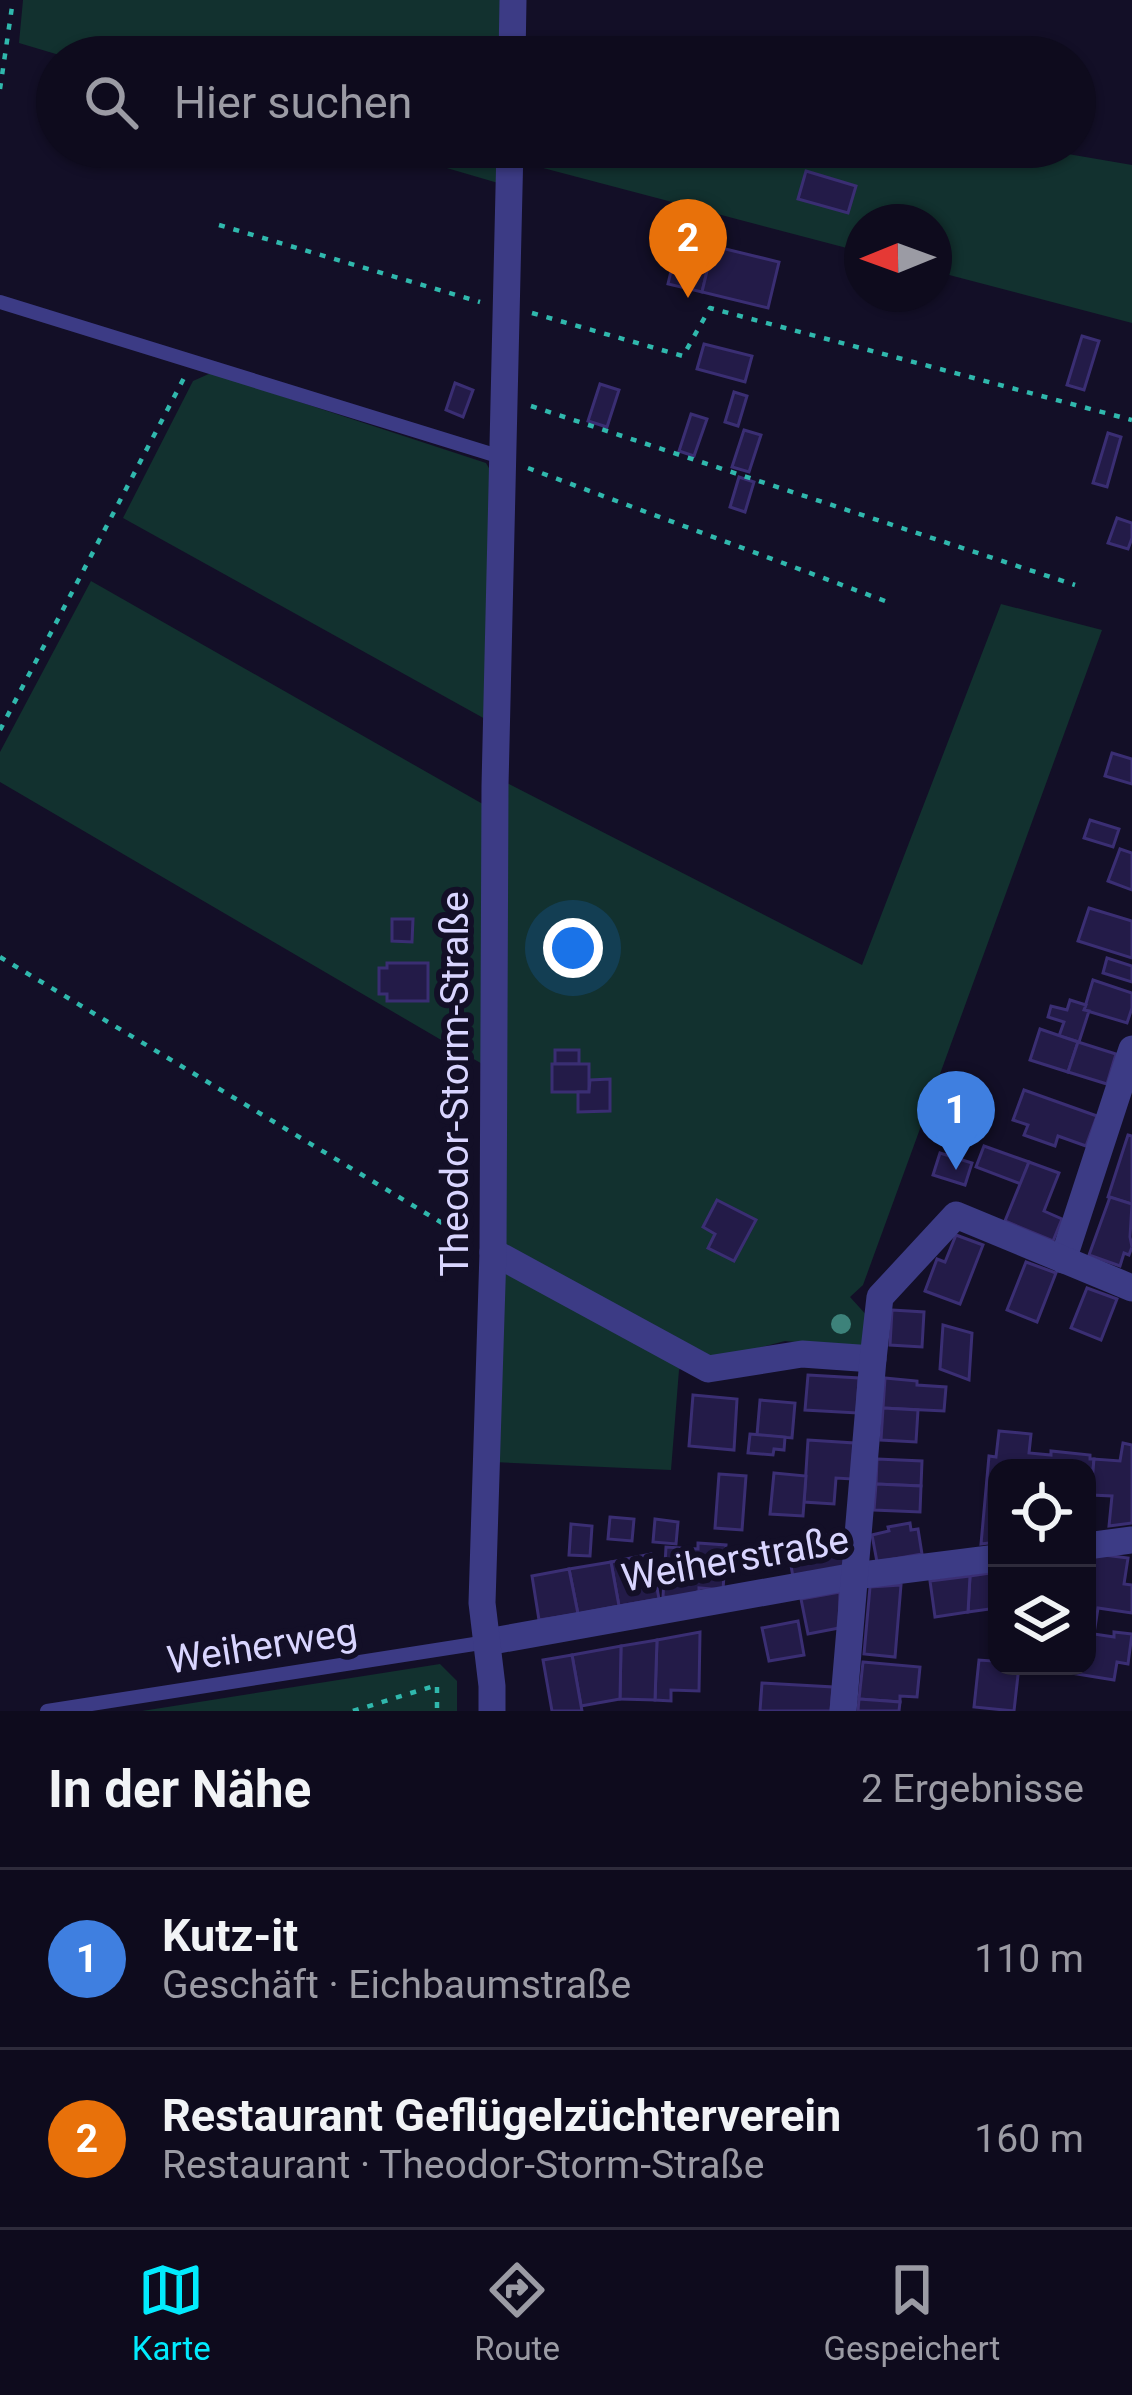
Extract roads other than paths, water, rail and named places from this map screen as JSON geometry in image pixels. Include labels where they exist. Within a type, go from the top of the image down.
[{"type":"street","points":[[512,36],[513,0]]},
{"type":"street","name":"Theodor-Storm-Straße","points":[[492,1711],[482,1603],[493,1252],[493,914],[509,168]]},
{"type":"street","points":[[1063,1260],[1132,1049]]},
{"type":"street","points":[[843,1711],[880,1297],[956,1215],[1132,1288]]},
{"type":"street","points":[[493,1252],[708,1369],[802,1354],[873,1358]]},
{"type":"street","points":[[1096,1545],[1132,1540]]},
{"type":"street","name":"Weiherstraße","points":[[487,1642],[855,1576],[988,1559]]},
{"type":"lane","points":[[0,302],[501,457]]},
{"type":"lane","name":"Weiherweg","points":[[46,1711],[487,1642]]},
{"type":"place","name":"Restaurant Geflügelzüchterverein","points":[[688,298]]},
{"type":"place","name":"Kutz-it","points":[[956,1170]]}]
